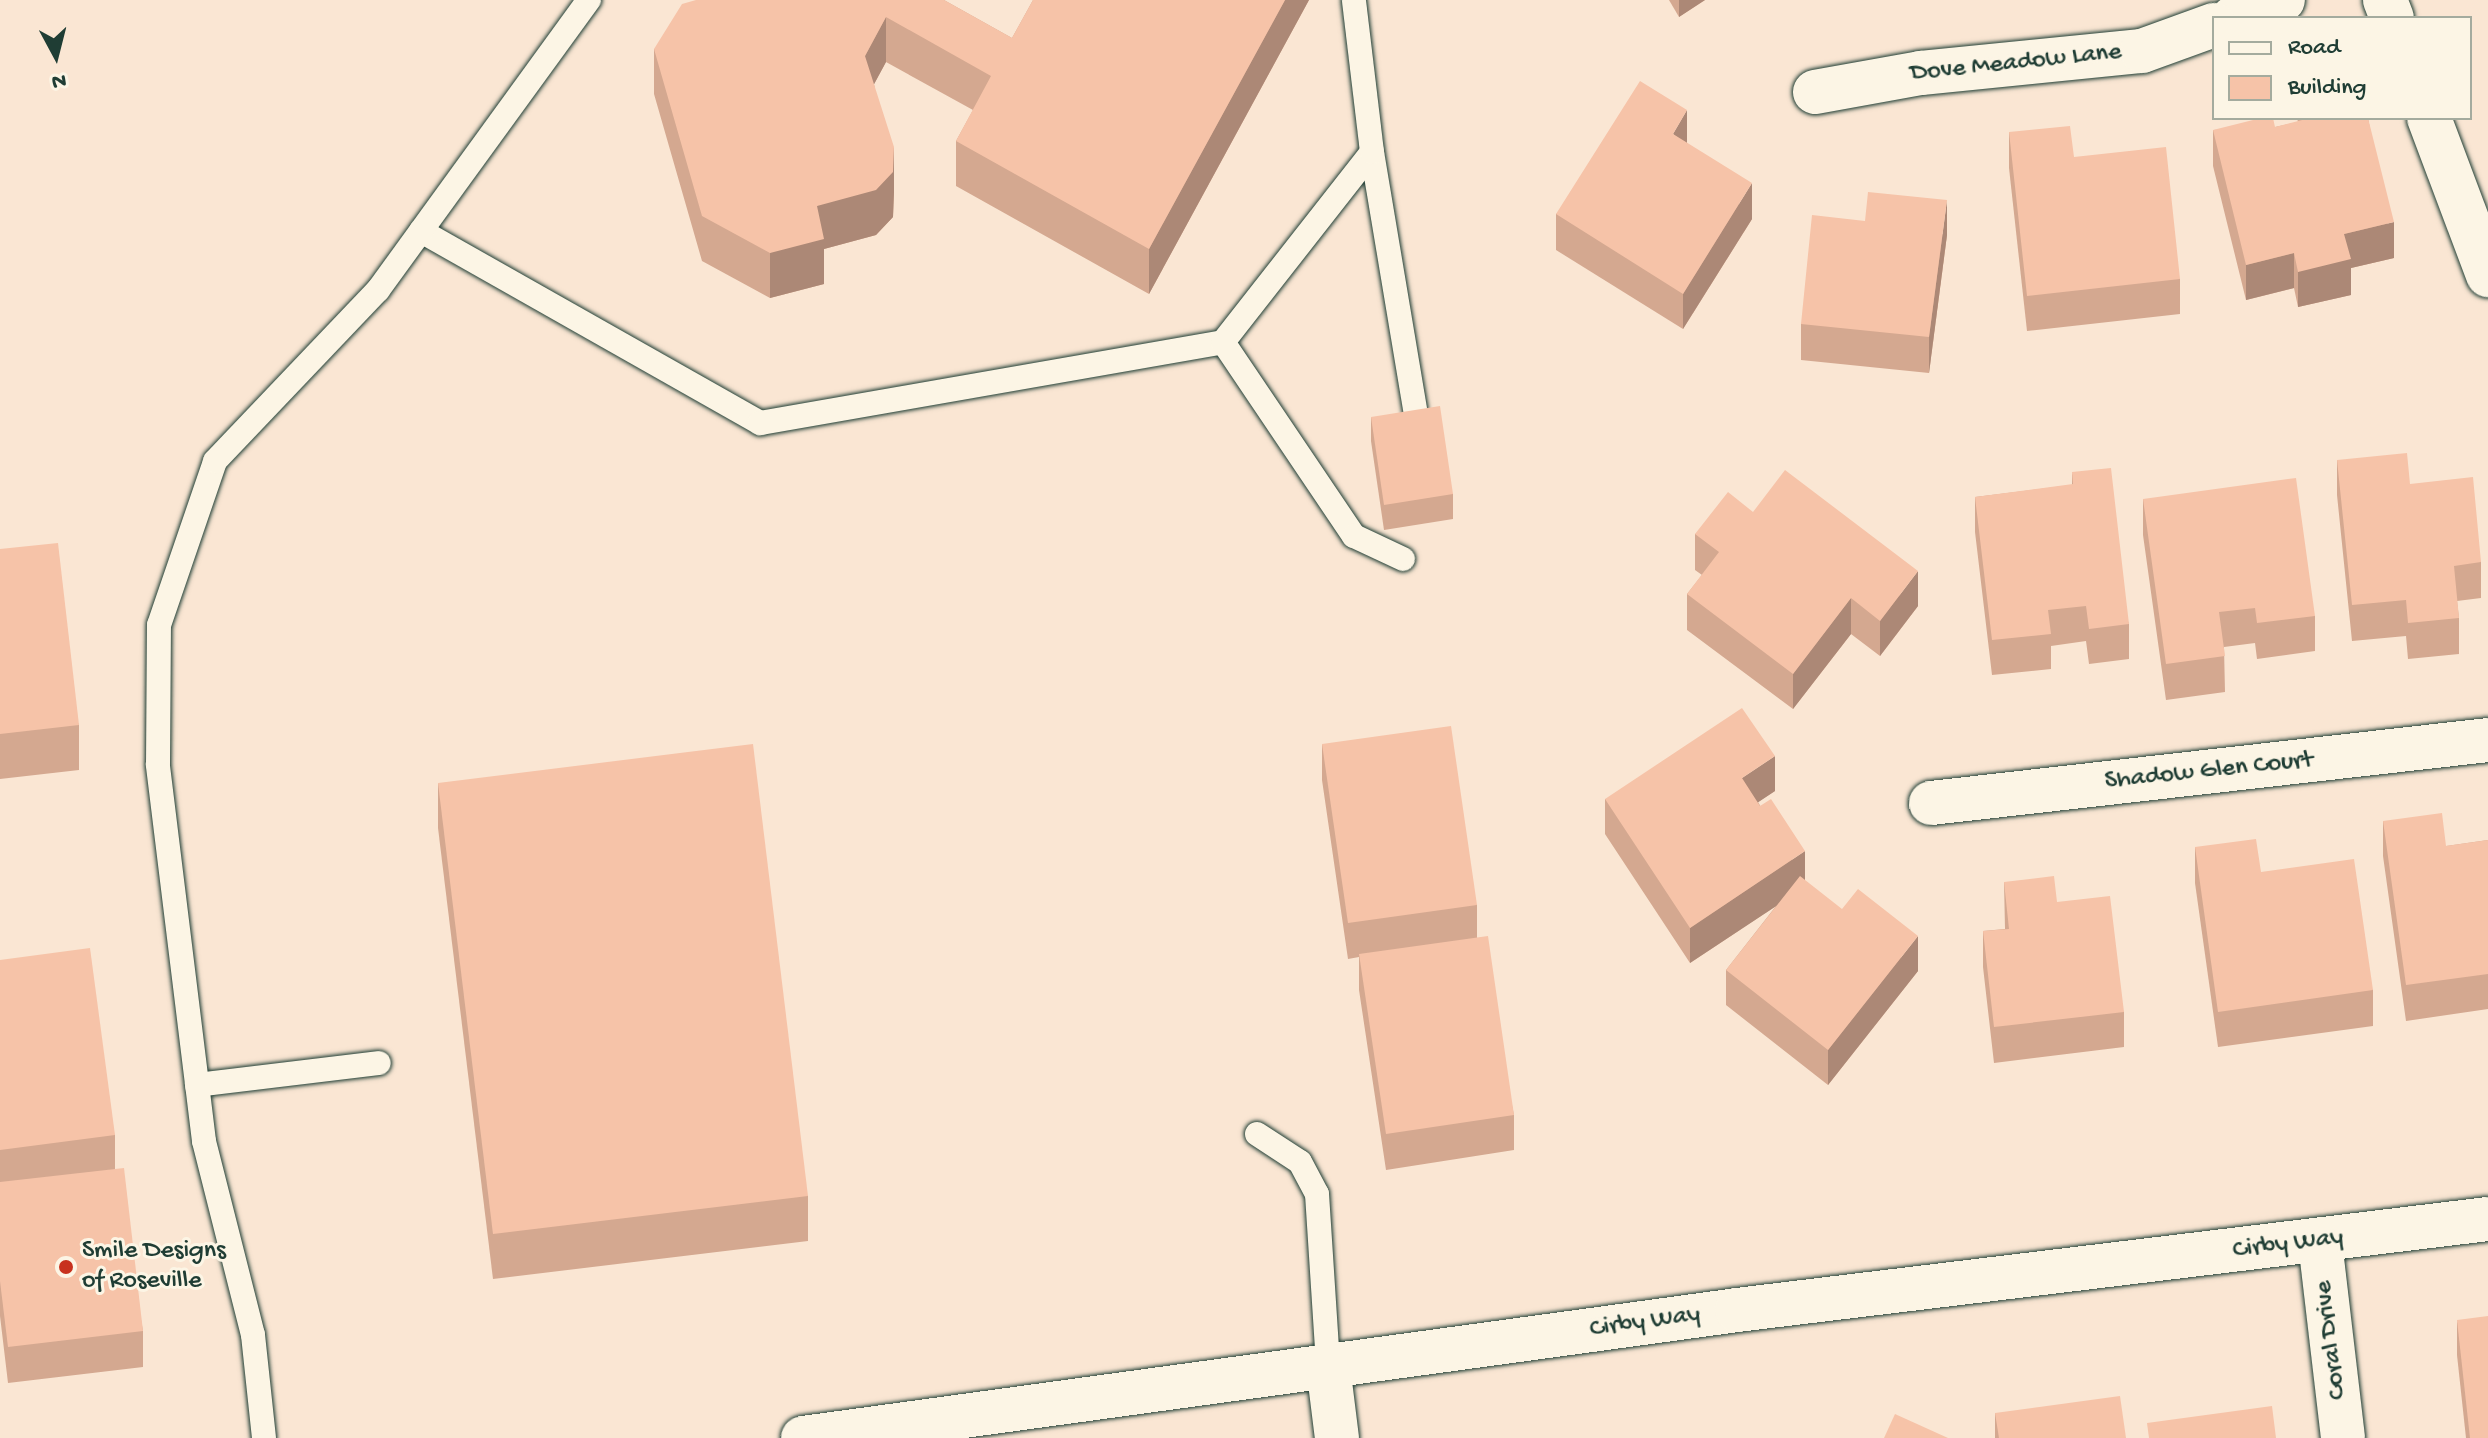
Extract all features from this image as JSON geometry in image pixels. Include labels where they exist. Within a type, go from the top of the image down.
[{"type":"main road","points":[[2239,16],[2283,0]]},
{"type":"main road","name":"Dove Meadow Lane","points":[[1815,92],[1921,73],[2142,51],[2212,26]]},
{"type":"main road","points":[[2430,120],[2488,275]]},
{"type":"main road","name":"Shadow Glen Court","points":[[1931,803],[2488,740]]},
{"type":"main road","name":"Cirby Way","points":[[803,1438],[1328,1366],[2488,1219]]},
{"type":"main road","name":"Coral Drive","points":[[2320,1242],[2343,1438]]},
{"type":"main road","points":[[1328,1366],[1337,1438]]},
{"type":"lane","points":[[264,1438],[253,1335],[197,1085],[158,764],[159,625],[215,461],[378,290],[589,0]]},
{"type":"lane","points":[[1354,0],[1372,152],[1415,410]]},
{"type":"lane","points":[[421,231],[760,423],[1223,342],[1372,152]]},
{"type":"lane","points":[[1223,342],[1354,536],[1403,559]]},
{"type":"lane","points":[[197,1085],[379,1063]]},
{"type":"lane","points":[[1257,1134],[1300,1162],[1317,1194],[1328,1366]]},
{"type":"building","points":[[696,0],[944,0],[1012,38],[1033,0],[1285,0],[1149,249],[956,141],[991,76],[886,17],[865,56],[894,147],[893,172],[876,190],[817,206],[824,239],[770,253],[702,216],[654,49],[682,4]]},
{"type":"building","points":[[1640,81],[1687,110],[1673,134],[1752,183],[1683,294],[1556,214]]},
{"type":"building","points":[[2253,120],[2273,120],[2275,127],[2302,120],[2368,120],[2394,222],[2344,234],[2351,259],[2298,272],[2294,253],[2246,265],[2213,130]]},
{"type":"building","points":[[2070,126],[2074,157],[2166,147],[2180,279],[2027,296],[2009,132]]},
{"type":"building","points":[[1868,192],[1947,200],[1929,337],[1801,324],[1812,215],[1865,221]]},
{"type":"building","points":[[1440,406],[1453,494],[1384,505],[1371,417]]},
{"type":"building","points":[[2407,453],[2410,484],[2473,477],[2481,562],[2454,566],[2459,618],[2408,623],[2406,600],[2352,605],[2337,460]]},
{"type":"building","points":[[2111,468],[2129,624],[2089,629],[2086,606],[2048,610],[2051,634],[1992,640],[1975,497],[2073,484],[2072,472]]},
{"type":"building","points":[[1785,470],[1918,571],[1880,621],[1851,598],[1793,674],[1687,594],[1719,552],[1695,534],[1728,492],[1753,512]]},
{"type":"building","points":[[2296,478],[2315,616],[2257,623],[2255,608],[2219,612],[2225,656],[2166,664],[2143,499]]},
{"type":"building","points":[[58,543],[79,725],[0,734],[0,549]]},
{"type":"building","points":[[1742,708],[1775,756],[1742,778],[1760,806],[1771,799],[1805,851],[1690,928],[1605,799]]},
{"type":"building","points":[[1451,726],[1477,905],[1348,923],[1322,744]]},
{"type":"building","points":[[753,744],[808,1196],[493,1234],[438,783]]},
{"type":"building","points":[[2442,813],[2446,846],[2488,840],[2488,974],[2406,985],[2383,821]]},
{"type":"building","points":[[2256,839],[2261,872],[2354,859],[2373,990],[2218,1012],[2195,847]]},
{"type":"building","points":[[1800,876],[1842,909],[1858,889],[1918,936],[1828,1050],[1726,970]]},
{"type":"building","points":[[2054,876],[2057,902],[2110,896],[2124,1012],[1994,1027],[1983,931],[2009,929],[2004,882]]},
{"type":"building","points":[[1488,936],[1514,1115],[1386,1134],[1359,954]]},
{"type":"building","points":[[90,948],[115,1135],[0,1150],[0,960]]},
{"type":"building","name":"Smile Designs of Roseville","points":[[124,1168],[143,1331],[8,1347],[0,1281],[0,1182]]},
{"type":"building","points":[[2488,1316],[2488,1438],[2470,1438],[2457,1320]]},
{"type":"building","points":[[2120,1396],[2126,1438],[1999,1438],[1995,1413]]},
{"type":"building","points":[[2272,1406],[2276,1438],[2149,1438],[2147,1423]]},
{"type":"building","points":[[1895,1414],[1948,1438],[1884,1438]]},
{"type":"place","name":"Smile Designs of Roseville","points":[[66,1267]]}]
